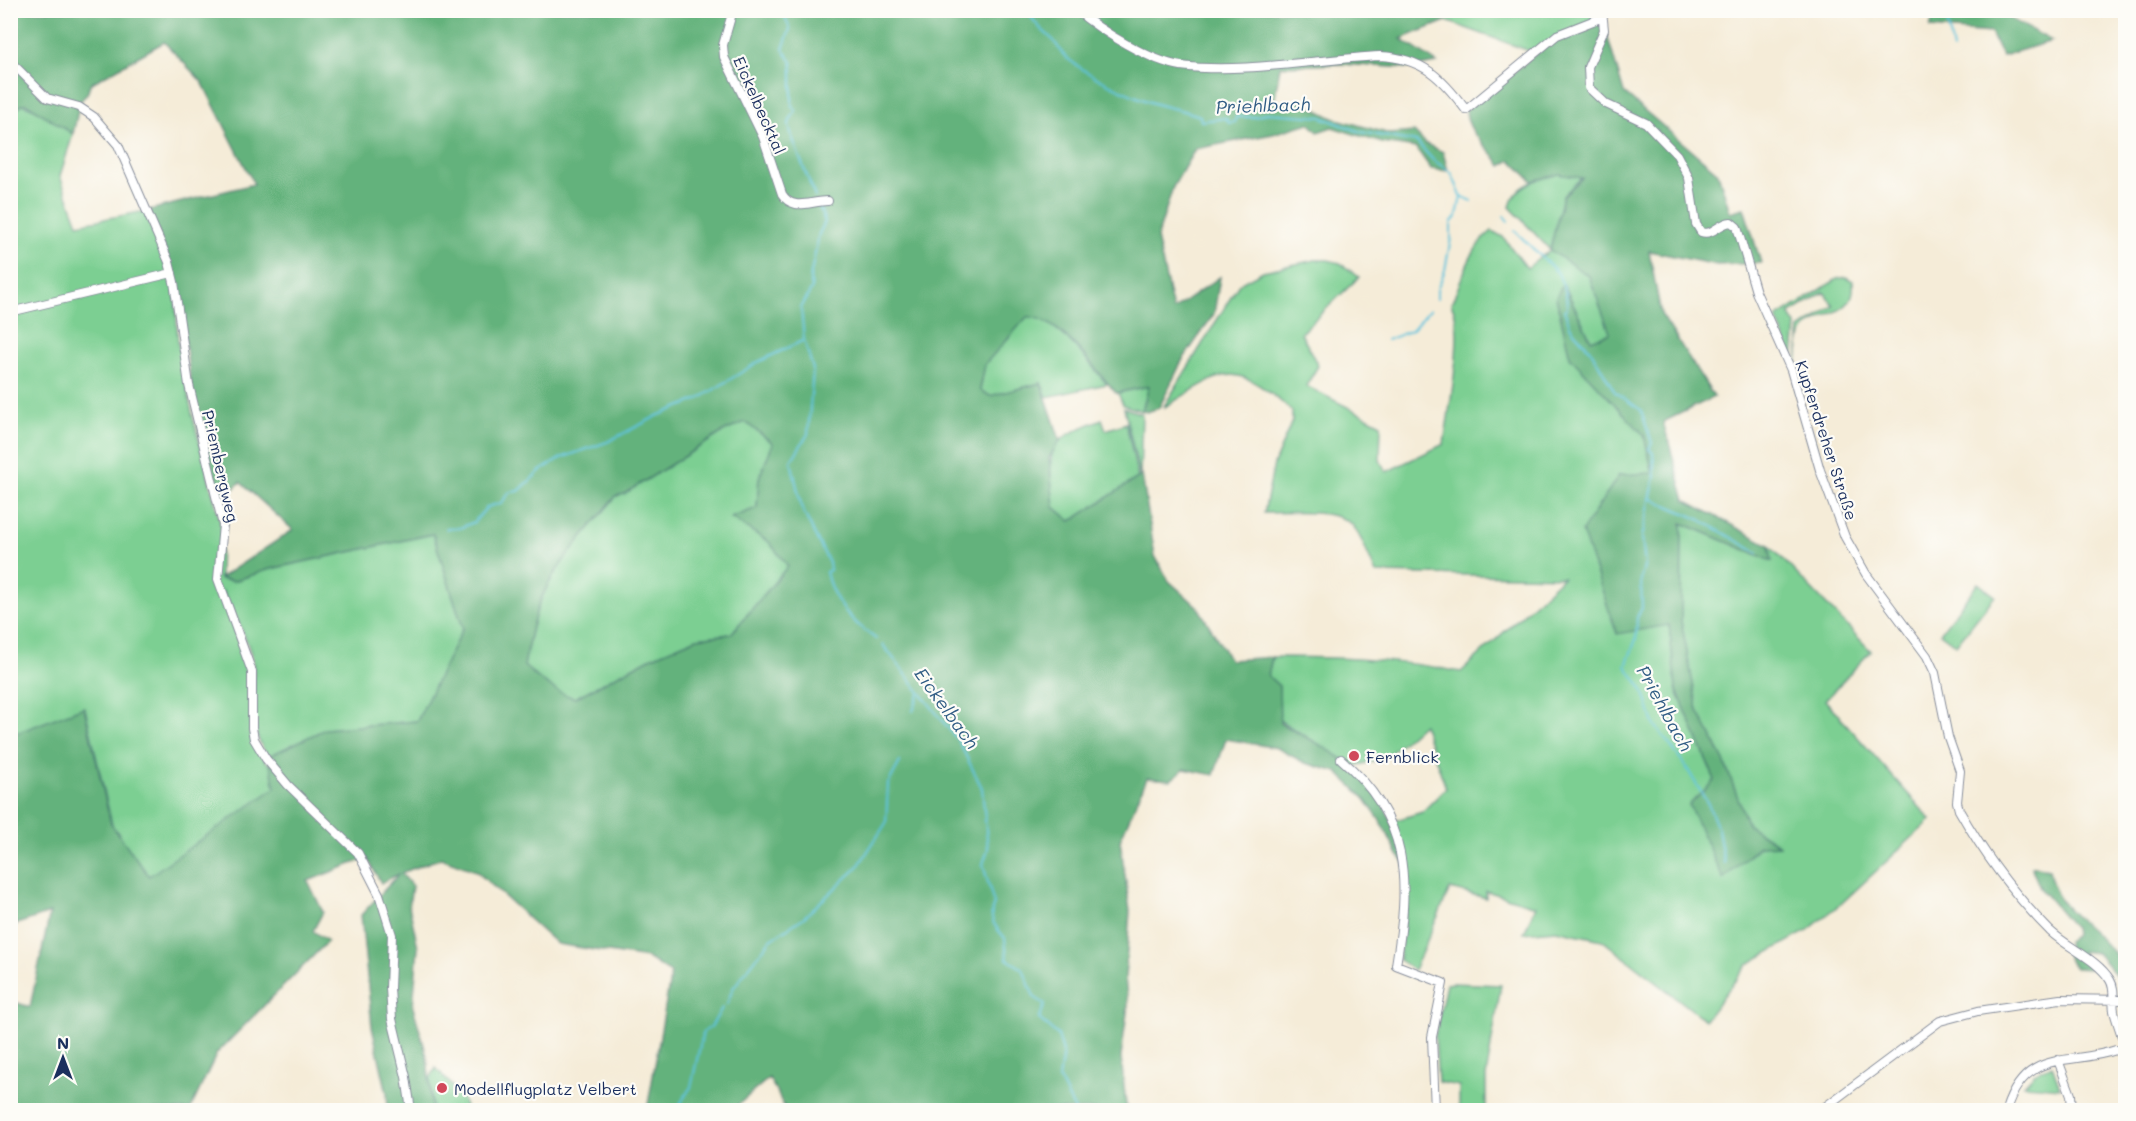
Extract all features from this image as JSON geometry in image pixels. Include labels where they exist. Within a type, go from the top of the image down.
[{"type":"street","name":"Eickelbecktal","points":[[733,10],[723,45],[724,57],[763,137],[782,194],[787,201],[795,205],[828,201]]},
{"type":"street","name":"Kupferdreher Straße","points":[[1076,10],[1099,28],[1170,63],[1193,67],[1380,57],[1401,59],[1439,76],[1466,110],[1557,35],[1603,14],[1604,30],[1587,74],[1589,88],[1606,104],[1646,123],[1677,155],[1689,178],[1698,229],[1705,234],[1731,222],[1737,227],[1756,292],[1791,370],[1820,470],[1845,537],[1871,581],[1933,668],[1948,737],[1960,771],[1957,802],[1959,810],[2007,884],[2064,944],[2102,969],[2114,987],[2114,999]]},
{"type":"street","name":"Priembergweg","points":[[10,61],[47,98],[79,107],[94,117],[109,132],[118,145],[172,273],[183,358],[223,525],[218,579],[252,672],[254,739],[258,748],[288,785],[358,853],[379,894],[392,935],[390,988],[392,1019],[406,1077],[411,1110]]},
{"type":"street","points":[[10,312],[66,296],[172,273]]},
{"type":"street","points":[[1341,759],[1368,785],[1382,804],[1403,863],[1405,909],[1396,965],[1443,983],[1432,1037],[1435,1110]]},
{"type":"street","points":[[1821,1110],[1940,1021],[1978,1011],[2060,999],[2126,1000]]},
{"type":"street","points":[[2114,999],[2114,1009],[2124,1038],[2116,1041],[2116,1050]]},
{"type":"street","points":[[2006,1110],[2017,1087],[2031,1071],[2058,1060],[2116,1050],[2126,1054]]},
{"type":"street","points":[[2058,1060],[2071,1095],[2072,1110]]},
{"type":"green space","points":[[946,10],[948,14],[955,10],[1442,11],[1446,21],[1401,39],[1437,63],[1409,68],[1341,64],[1280,66],[1274,103],[1300,101],[1333,118],[1390,134],[1414,132],[1426,144],[1443,152],[1448,171],[1431,169],[1416,148],[1382,143],[1332,127],[1318,132],[1309,123],[1273,134],[1195,149],[1173,187],[1157,238],[1173,310],[1220,277],[1214,314],[1182,361],[1159,408],[1147,412],[1142,411],[1149,386],[1116,393],[1064,335],[1052,325],[1027,317],[985,364],[980,390],[990,396],[1041,383],[1060,440],[1049,458],[1054,507],[1071,521],[1142,475],[1155,556],[1169,581],[1198,607],[1230,660],[1272,657],[1268,676],[1279,686],[1280,723],[1336,755],[1361,774],[1372,786],[1389,816],[1409,868],[1398,855],[1383,825],[1365,799],[1337,772],[1305,763],[1277,748],[1226,739],[1214,775],[1184,769],[1171,780],[1147,778],[1120,840],[1130,911],[1125,978],[1128,1005],[1121,1057],[1126,1105],[1130,1110],[786,1110],[769,1078],[732,1110],[647,1110],[671,973],[647,958],[557,944],[476,871],[441,858],[401,873],[412,886],[409,906],[418,947],[413,1007],[427,1056],[432,1110],[388,1110],[387,1093],[372,1027],[361,915],[399,874],[381,883],[367,858],[308,881],[323,912],[313,931],[328,941],[217,1053],[190,1110],[11,1110],[11,1001],[30,1007],[50,913],[11,926],[11,735],[84,707],[111,824],[149,876],[275,788],[269,756],[325,729],[417,721],[463,628],[433,534],[270,569],[234,581],[220,578],[293,530],[240,482],[223,500],[213,478],[198,427],[176,283],[149,210],[254,184],[202,82],[164,42],[90,84],[88,92],[80,102],[73,134],[27,104],[22,104],[11,116],[11,11]],"holes":[[[745,422],[773,443],[759,478],[757,508],[731,518],[769,542],[788,566],[731,634],[697,638],[650,658],[575,698],[554,689],[524,666],[530,635],[543,594],[571,550],[616,496],[624,494],[723,432]]]},
{"type":"green space","points":[[1601,10],[1602,15],[1532,52],[1446,21],[1442,11]]},
{"type":"green space","points":[[1935,10],[1996,11],[2052,41],[2002,56],[1991,33],[1930,28]]},
{"type":"green space","points":[[1602,18],[1624,93],[1718,173],[1730,212],[1744,208],[1761,263],[1717,265],[1649,251],[1661,314],[1714,397],[1663,422],[1685,500],[1769,545],[1772,561],[1682,523],[1681,621],[1698,711],[1724,761],[1748,825],[1779,845],[1759,846],[1723,879],[1689,805],[1715,780],[1676,688],[1669,625],[1617,634],[1582,531],[1619,475],[1653,473],[1644,435],[1570,357],[1556,297],[1563,284],[1591,340],[1610,333],[1589,276],[1550,250],[1563,196],[1582,178],[1559,174],[1532,181],[1511,160],[1501,166],[1475,134],[1467,119],[1466,110],[1558,36]]},
{"type":"green space","points":[[22,104],[42,112],[73,134],[60,176],[78,224],[145,211],[175,290],[178,344],[193,418],[221,525],[220,579],[234,581],[270,569],[433,534],[463,628],[417,721],[326,729],[269,756],[261,746],[254,722],[252,658],[243,632],[222,590],[248,657],[252,684],[250,733],[254,747],[271,767],[276,789],[149,878],[112,825],[85,708],[11,737],[10,209],[15,207],[11,184],[11,116]]},
{"type":"green space","points":[[1559,174],[1582,177],[1563,196],[1550,250],[1510,207],[1513,199],[1522,188],[1543,178]]},
{"type":"green space","points":[[1492,231],[1503,237],[1527,268],[1550,250],[1589,276],[1611,333],[1591,340],[1564,285],[1556,297],[1570,357],[1644,435],[1653,474],[1676,688],[1715,780],[1723,878],[1760,846],[1778,844],[1748,825],[1724,761],[1698,711],[1681,621],[1682,523],[1772,561],[1769,545],[1871,651],[1825,700],[1931,820],[1843,902],[1807,931],[1748,964],[1705,1020],[1602,940],[1556,930],[1524,933],[1536,906],[1486,891],[1486,898],[1450,889],[1414,970],[1399,960],[1408,891],[1405,863],[1407,866],[1390,822],[1422,812],[1446,788],[1423,724],[1384,759],[1354,766],[1279,720],[1279,686],[1268,676],[1272,657],[1367,660],[1414,664],[1461,672],[1563,577],[1376,573],[1357,532],[1347,521],[1325,514],[1264,513],[1274,464],[1292,421],[1292,411],[1272,394],[1255,383],[1229,375],[1202,385],[1163,408],[1239,284],[1263,271],[1315,260],[1340,263],[1359,277],[1301,333],[1318,366],[1306,386],[1381,424],[1380,460],[1386,472],[1444,444],[1452,392],[1457,332],[1451,304],[1467,264],[1478,246]]},
{"type":"green space","points":[[1846,277],[1853,281],[1850,300],[1838,311],[1813,322],[1806,328],[1801,336],[1798,351],[1800,329],[1834,306],[1824,292],[1789,314],[1796,325],[1793,357],[1776,318],[1837,279]]},
{"type":"green space","points":[[1027,316],[1038,318],[1060,332],[1107,384],[1047,397],[1041,383],[990,396],[980,390],[985,364]]},
{"type":"green space","points":[[1149,386],[1142,411],[1123,405],[1118,393]]},
{"type":"green space","points":[[1124,408],[1142,414],[1140,477]]},
{"type":"green space","points":[[1102,419],[1106,430],[1126,423],[1138,478],[1071,522],[1054,507],[1051,460],[1054,450],[1059,442],[1069,434]]},
{"type":"green space","points":[[745,422],[774,444],[759,478],[757,508],[732,518],[769,542],[788,566],[731,634],[697,638],[650,658],[575,698],[554,689],[524,666],[530,635],[543,594],[571,550],[616,496],[624,494],[723,432]]},
{"type":"green space","points":[[1978,583],[1995,596],[1956,645],[1940,633]]},
{"type":"green space","points":[[2031,866],[2049,869],[2056,893],[2070,911],[2110,949],[2125,968],[2125,986],[2097,953],[2081,951],[2089,969],[2075,968],[2068,958],[2067,941],[2075,935],[2074,928],[2040,888]]},
{"type":"green space","points":[[1446,984],[1501,985],[1486,1077],[1486,1110],[1459,1110],[1459,1086],[1438,1082],[1435,1036]]},
{"type":"green space","points":[[2052,1065],[2060,1088],[2024,1085],[2034,1074]]},
{"type":"green space","name":"Modellflugplatz Velbert","points":[[436,1068],[462,1097],[466,1110],[432,1110],[430,1079]]},
{"type":"waterway","name":"Eickelbach","points":[[782,10],[790,29],[783,49],[792,62],[792,107],[796,110],[789,124],[815,197]]},
{"type":"waterway","name":"Priehlbach","points":[[1027,10],[1068,59],[1094,76],[1133,95],[1200,116],[1201,121],[1226,118],[1229,123],[1235,122],[1236,117],[1255,117],[1267,113],[1321,117],[1361,132],[1417,142],[1433,160],[1451,172],[1461,196],[1472,201]]},
{"type":"waterway","points":[[1945,10],[1953,50]]},
{"type":"waterway","points":[[1437,299],[1437,290],[1445,270],[1451,238],[1451,223],[1457,216],[1461,196]]},
{"type":"waterway","name":"Eickelbach","points":[[819,206],[825,222],[819,234],[810,278],[812,288],[801,308],[804,340],[813,369],[808,434],[791,461],[802,509],[829,563],[830,570],[826,572],[833,592],[859,626],[876,639]]},
{"type":"waterway","name":"Priehlbach","points":[[1504,216],[1508,221]]},
{"type":"waterway","name":"Priehlbach","points":[[1515,231],[1558,273],[1566,293],[1567,308],[1564,310],[1571,328],[1591,351],[1615,392],[1641,410],[1652,443],[1649,449],[1653,453],[1655,477],[1642,537],[1645,564],[1641,578],[1642,608],[1637,617],[1636,639],[1626,666],[1643,690],[1654,724],[1685,765],[1708,804],[1718,829],[1724,863]]},
{"type":"waterway","points":[[1387,340],[1412,330],[1430,309]]},
{"type":"waterway","points":[[446,529],[460,528],[474,522],[487,507],[501,503],[510,492],[519,491],[540,471],[561,458],[607,442],[659,415],[697,400],[758,362],[804,340]]},
{"type":"waterway","points":[[1650,498],[1701,520],[1758,553]]},
{"type":"waterway","name":"Eickelbach","points":[[883,645],[959,742],[982,788],[988,849],[983,864],[994,904],[992,918],[1005,938],[1007,959],[1023,969],[1034,997],[1045,1004],[1039,1019],[1058,1035],[1063,1052],[1059,1079],[1075,1110]]},
{"type":"waterway","points":[[913,711],[919,694]]},
{"type":"waterway","points":[[727,1004],[733,988],[771,939],[803,918],[857,868],[886,823],[888,784],[900,762]]},
{"type":"waterway","points":[[676,1110],[691,1087],[703,1032],[711,1027],[722,1008]]},
{"type":"place","name":"Fernblick","points":[[1354,756]]},
{"type":"place","name":"Modellflugplatz Velbert","points":[[442,1088]]}]
